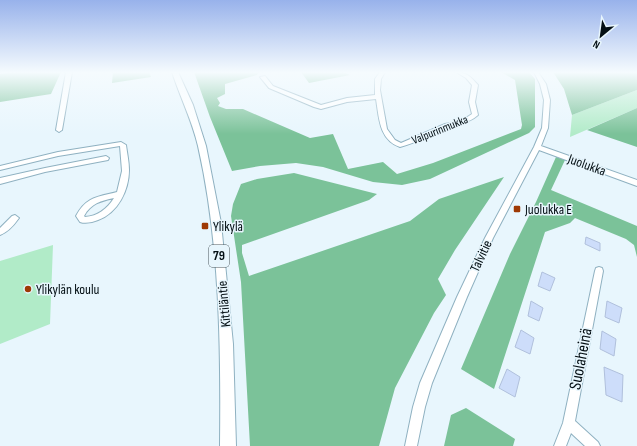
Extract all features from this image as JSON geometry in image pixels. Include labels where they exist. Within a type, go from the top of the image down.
[{"type":"main road","name":"Kittiläntie","points":[[184,93],[202,146],[216,223],[227,344],[228,446]]},
{"type":"street","points":[[59,130],[65,93]]},
{"type":"street","points":[[285,93],[320,107],[347,100],[377,97],[377,93]]},
{"type":"street","name":"Valpurinmukka","points":[[377,97],[384,129],[393,141],[400,145],[447,125],[463,122],[475,115],[472,102],[474,93]]},
{"type":"street","name":"Talvitie","points":[[411,446],[419,407],[426,383],[462,297],[489,238],[537,147],[545,128],[548,108],[546,93]]},
{"type":"street","points":[[0,168],[78,150],[115,144],[123,145],[125,172],[123,188],[120,194],[115,204],[104,214],[92,220],[83,220],[80,216],[83,208],[89,202],[120,194]]},
{"type":"street","name":"Juolukka","points":[[537,147],[637,183]]},
{"type":"street","points":[[76,164],[78,150]]},
{"type":"street","points":[[45,157],[45,170]]},
{"type":"street","points":[[0,181],[45,170],[106,158]]},
{"type":"street","points":[[0,232],[8,227],[15,218]]},
{"type":"street","name":"Suolaheinä","points":[[560,446],[569,423],[599,271]]},
{"type":"street","points":[[569,423],[594,446]]},
{"type":"green space","points":[[0,93],[52,93],[51,94],[0,102]]},
{"type":"green space","points":[[201,93],[225,93],[217,98],[220,103],[218,106],[226,109],[243,109],[310,138],[333,134],[348,169],[383,162],[397,174],[433,163],[521,129],[522,125],[517,93],[535,93],[535,127],[529,133],[430,179],[402,185],[373,182],[323,167],[296,163],[260,166],[232,171]]},
{"type":"green space","points":[[565,93],[630,93],[572,115]]},
{"type":"green space","points":[[630,93],[637,93],[637,108],[570,137],[572,115]]},
{"type":"green space","points":[[637,108],[637,147],[587,130]]},
{"type":"green space","points":[[556,157],[565,160],[551,190],[637,226],[637,257],[634,245],[626,239],[575,218],[570,223],[545,232],[494,389],[461,369],[510,254],[536,202]]},
{"type":"green space","points":[[294,173],[377,194],[369,200],[242,245],[242,253],[249,276],[410,221],[439,199],[504,177],[455,250],[438,279],[446,295],[434,313],[395,388],[379,446],[250,446],[241,282],[231,216],[233,204],[241,184],[257,179]]},
{"type":"green space","name":"Ylikylän koulu","points":[[53,245],[50,324],[0,344],[0,261]]},
{"type":"green space","points":[[466,408],[515,439],[513,446],[444,446],[451,415]]},
{"type":"building","points":[[586,237],[600,243],[600,251],[585,244]]},
{"type":"building","points":[[542,272],[555,278],[550,291],[538,286]]},
{"type":"building","points":[[531,301],[543,308],[539,321],[528,316]]},
{"type":"building","points":[[607,301],[622,308],[619,323],[605,317]]},
{"type":"building","points":[[521,330],[534,338],[530,354],[515,347]]},
{"type":"building","points":[[602,331],[616,339],[614,356],[600,349]]},
{"type":"building","points":[[604,367],[623,375],[622,402],[606,395]]},
{"type":"building","points":[[507,369],[520,377],[515,397],[499,388]]},
{"type":"place","name":"Juolukka E","points":[[517,209]]},
{"type":"place","name":"Ylikylä","points":[[205,226]]},
{"type":"place","name":"Ylikylän koulu","points":[[28,289]]}]
